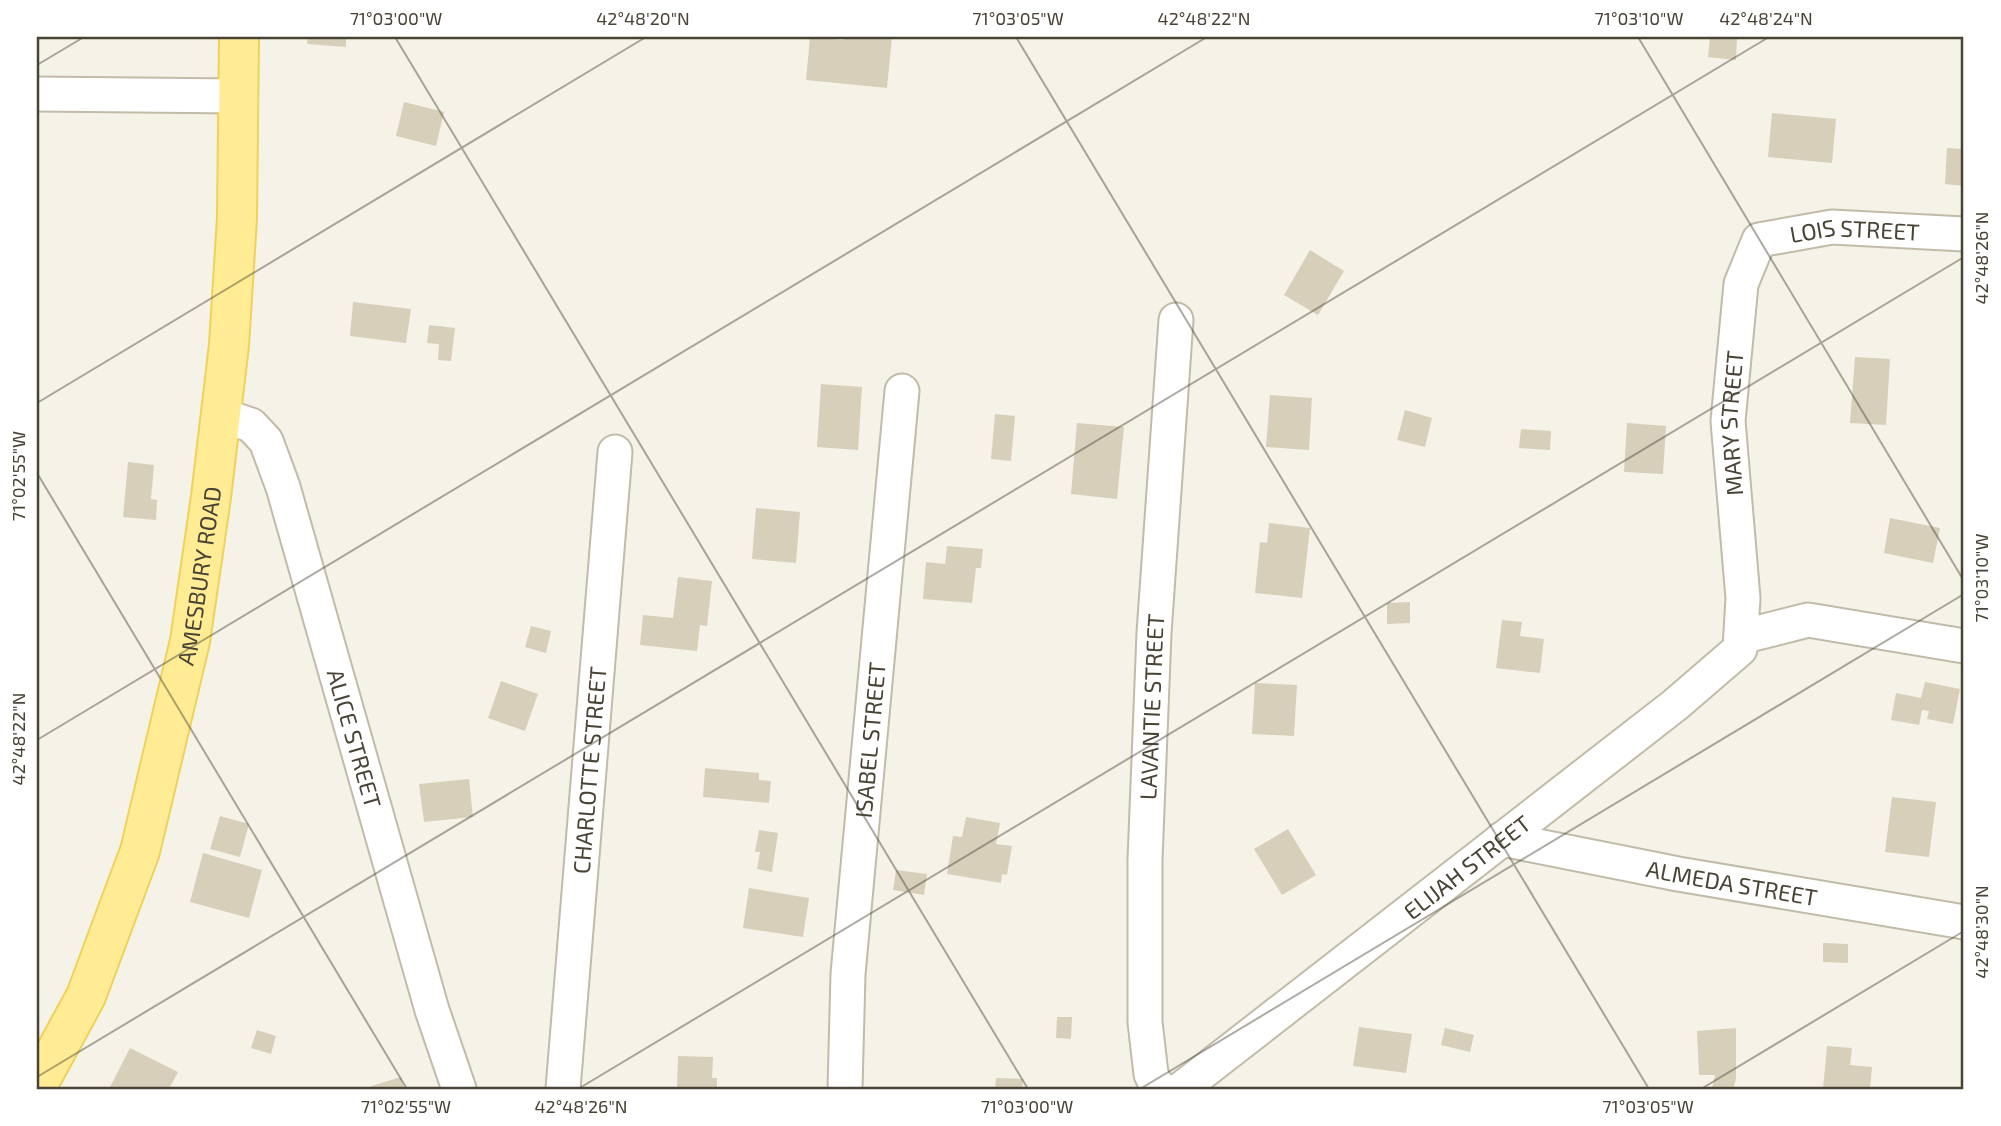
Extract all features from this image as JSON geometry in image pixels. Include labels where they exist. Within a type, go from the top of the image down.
[{"type":"main road","name":"AMESBURY ROAD","points":[[37,1086],[86,996],[140,851],[190,641],[229,345],[237,218],[239,37]]},
{"type":"street","points":[[37,94],[238,96]]},
{"type":"street","name":"LOIS STREET","points":[[1754,253],[1759,240],[1832,226],[1964,234]]},
{"type":"street","name":"MARY STREET","points":[[1741,637],[1743,598],[1728,421],[1741,284],[1754,253]]},
{"type":"street","name":"LAVANTIE STREET","points":[[1162,1089],[1156,1085],[1151,1074],[1144,1022],[1144,860],[1154,633],[1176,320]]},
{"type":"street","name":"ISABEL STREET","points":[[845,1089],[848,974],[902,391]]},
{"type":"street","name":"ALICE STREET","points":[[221,415],[251,425],[266,441],[283,487],[432,1010],[459,1089]]},
{"type":"street","name":"CHARLOTTE STREET","points":[[563,1089],[615,452]]},
{"type":"street","points":[[1741,637],[1808,620],[1964,646]]},
{"type":"street","name":"ELIJAH STREET","points":[[1181,1089],[1675,705],[1740,649],[1741,637]]},
{"type":"street","name":"ALMEDA STREET","points":[[1502,839],[1678,874],[1964,922]]},
{"type":"building","points":[[308,37],[346,37],[346,47],[307,44]]},
{"type":"building","points":[[810,37],[843,40],[844,37],[892,37],[887,88],[806,80]]},
{"type":"building","points":[[1710,37],[1737,37],[1736,60],[1708,57]]},
{"type":"building","points":[[404,102],[444,112],[436,146],[396,136]]},
{"type":"building","points":[[1772,113],[1836,119],[1832,163],[1768,157]]},
{"type":"building","points":[[1947,148],[1964,149],[1964,186],[1945,184]]},
{"type":"building","points":[[1310,250],[1344,271],[1318,315],[1284,295]]},
{"type":"building","points":[[353,302],[411,309],[406,343],[350,336]]},
{"type":"building","points":[[429,325],[455,328],[451,361],[438,360],[439,344],[427,343]]},
{"type":"building","points":[[1855,357],[1890,359],[1886,425],[1850,423]]},
{"type":"building","points":[[821,384],[862,387],[858,450],[817,447]]},
{"type":"building","points":[[1270,395],[1312,398],[1309,450],[1266,447]]},
{"type":"building","points":[[1405,410],[1432,418],[1425,447],[1397,440]]},
{"type":"building","points":[[995,414],[1015,416],[1011,461],[991,459]]},
{"type":"building","points":[[1077,423],[1124,427],[1117,499],[1071,494]]},
{"type":"building","points":[[1627,423],[1666,426],[1663,474],[1624,472]]},
{"type":"building","points":[[1521,429],[1551,431],[1550,450],[1519,448]]},
{"type":"building","points":[[128,462],[154,465],[151,499],[157,500],[156,520],[123,517]]},
{"type":"building","points":[[756,508],[800,512],[796,563],[752,559]]},
{"type":"building","points":[[1890,518],[1940,528],[1933,563],[1884,553]]},
{"type":"building","points":[[1269,523],[1310,528],[1302,598],[1255,593],[1260,542],[1267,543]]},
{"type":"building","points":[[947,546],[983,549],[981,568],[976,568],[972,603],[923,599],[926,562],[945,564]]},
{"type":"building","points":[[678,577],[712,581],[707,626],[700,625],[697,651],[640,645],[643,615],[673,618]]},
{"type":"building","points":[[1410,602],[1410,623],[1387,624],[1387,603]]},
{"type":"building","points":[[1502,620],[1522,622],[1520,636],[1544,639],[1540,673],[1496,668]]},
{"type":"building","points":[[531,626],[551,631],[546,653],[525,647]]},
{"type":"building","points":[[501,681],[538,694],[525,731],[488,718]]},
{"type":"building","points":[[1925,682],[1960,689],[1953,724],[1927,719],[1929,711],[1922,710],[1919,725],[1891,720],[1896,693],[1921,698]]},
{"type":"building","points":[[1255,683],[1297,685],[1294,736],[1252,734]]},
{"type":"building","points":[[705,768],[759,773],[759,780],[771,781],[769,803],[703,797]]},
{"type":"building","points":[[469,779],[473,817],[424,822],[419,784]]},
{"type":"building","points":[[1892,797],[1936,802],[1929,857],[1885,852]]},
{"type":"building","points":[[220,816],[249,824],[240,857],[210,849]]},
{"type":"building","points":[[966,817],[1000,823],[996,844],[1012,846],[1007,875],[1002,874],[1001,883],[947,874],[953,836],[962,837]]},
{"type":"building","points":[[1288,829],[1316,875],[1282,895],[1254,849]]},
{"type":"building","points":[[759,830],[778,833],[772,872],[757,869],[760,852],[755,852]]},
{"type":"building","points":[[203,853],[262,870],[249,918],[190,902]]},
{"type":"building","points":[[896,870],[927,874],[924,895],[893,890]]},
{"type":"building","points":[[749,888],[809,898],[803,937],[743,928]]},
{"type":"building","points":[[1823,943],[1848,944],[1848,963],[1823,962]]},
{"type":"building","points":[[1057,1017],[1072,1017],[1071,1039],[1056,1038]]},
{"type":"building","points":[[1359,1027],[1412,1034],[1406,1073],[1353,1066]]},
{"type":"building","points":[[1445,1028],[1474,1035],[1470,1052],[1441,1045]]},
{"type":"building","points":[[1736,1028],[1736,1079],[1733,1089],[1712,1089],[1715,1075],[1699,1075],[1697,1031]]},
{"type":"building","points":[[257,1030],[276,1036],[271,1054],[251,1048]]},
{"type":"building","points":[[1827,1046],[1852,1048],[1850,1065],[1872,1067],[1870,1089],[1823,1089]]},
{"type":"building","points":[[130,1048],[178,1072],[169,1089],[109,1089]]},
{"type":"building","points":[[678,1056],[713,1057],[712,1078],[717,1078],[717,1089],[677,1089]]},
{"type":"building","points":[[401,1077],[404,1089],[362,1089]]},
{"type":"building","points":[[996,1078],[1023,1079],[1022,1089],[995,1089]]}]
